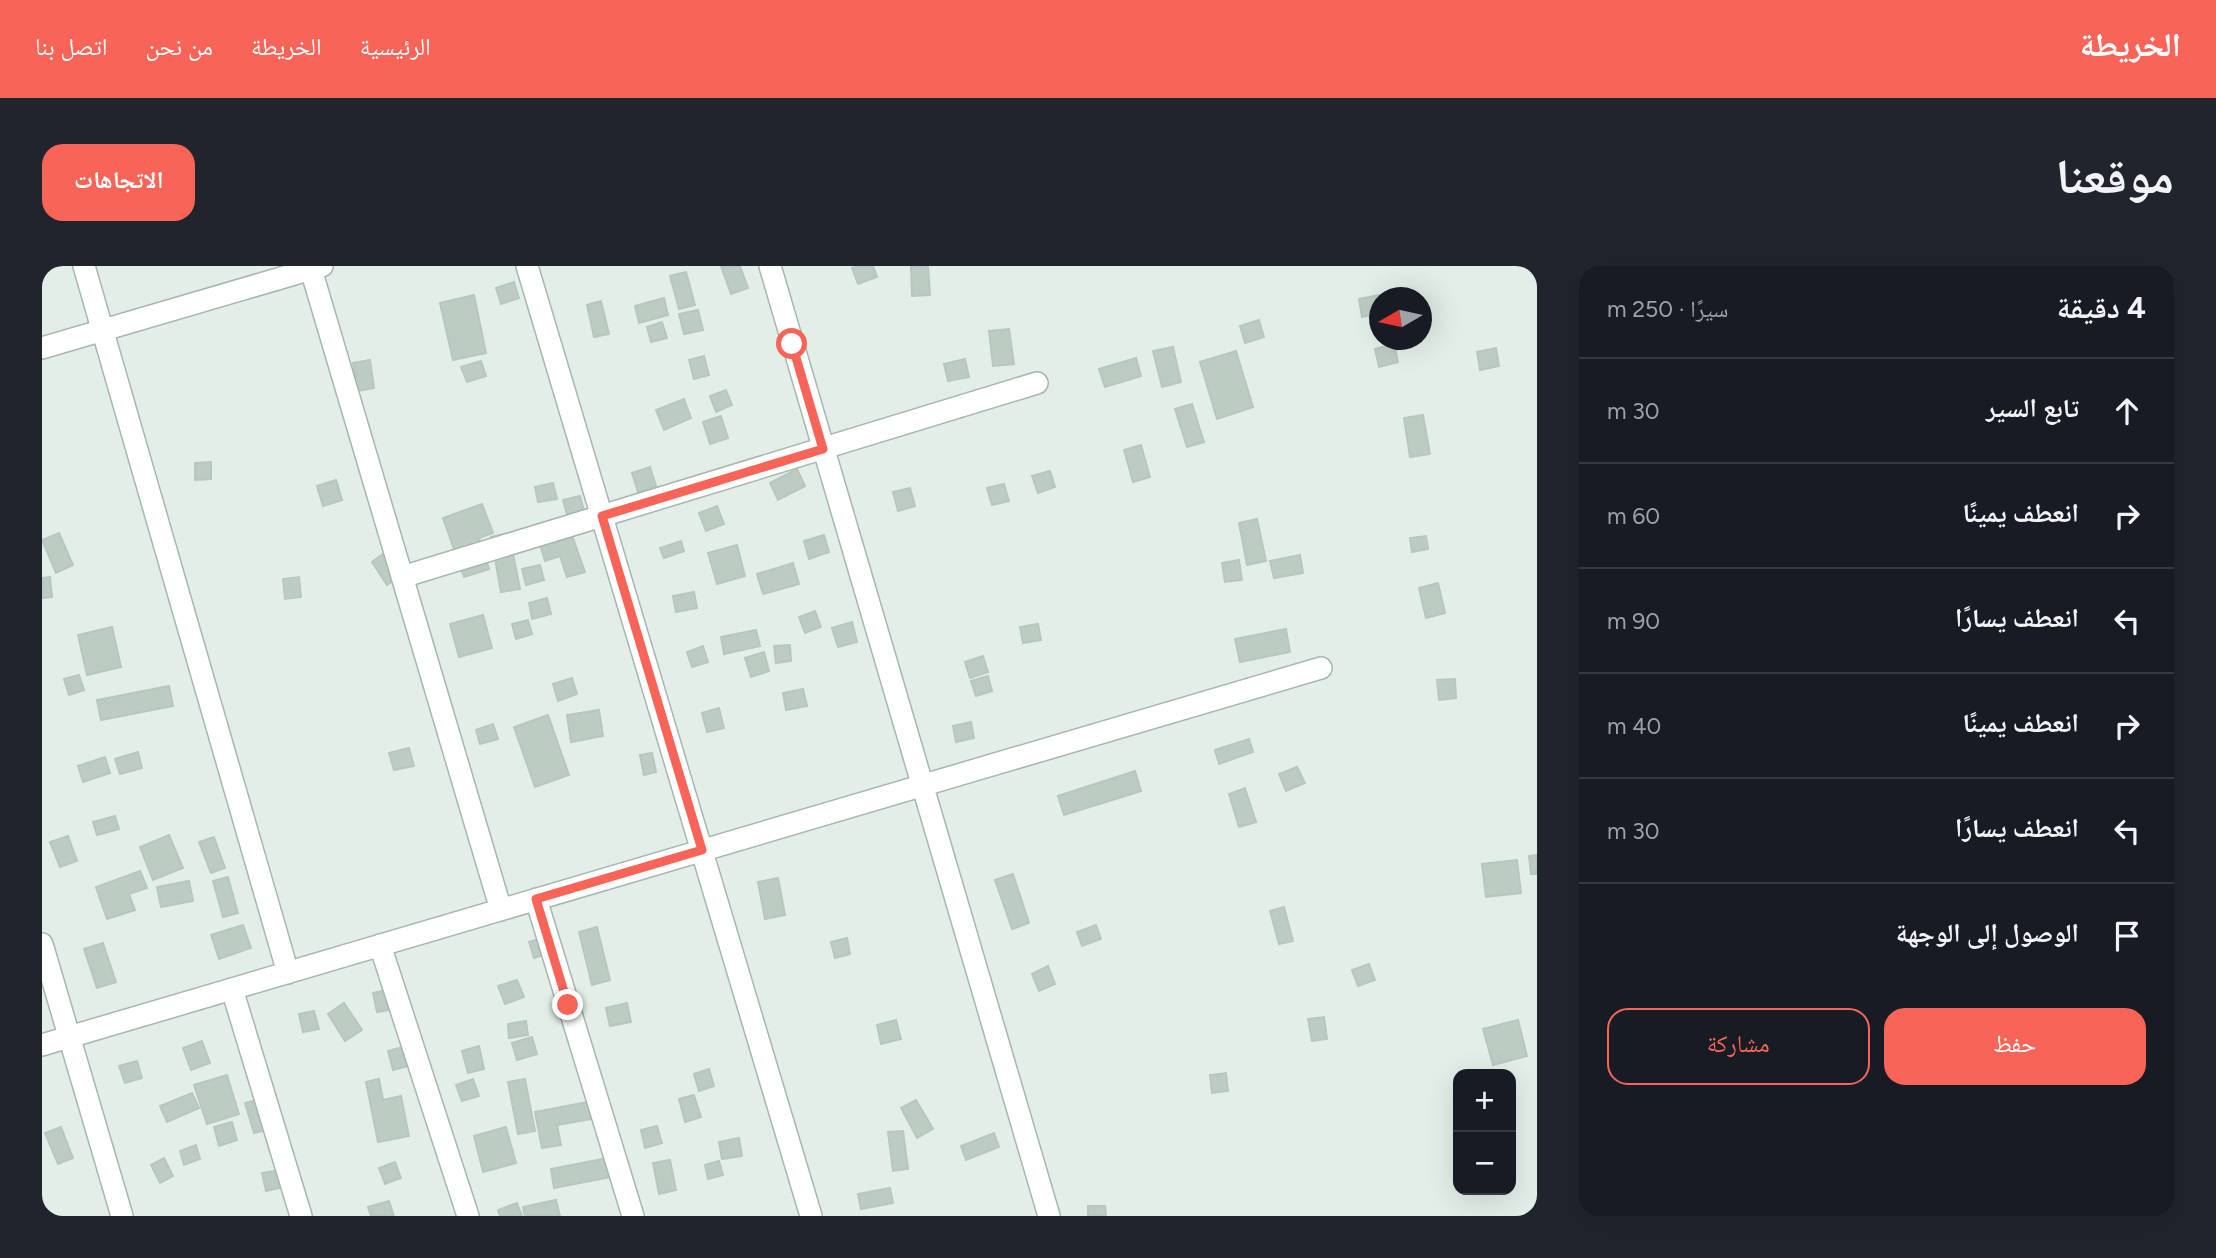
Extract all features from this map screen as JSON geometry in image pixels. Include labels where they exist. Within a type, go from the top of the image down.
[{"type":"street","points":[[84,266],[288,973]]},
{"type":"street","points":[[527,266],[811,1216]]},
{"type":"street","points":[[770,266],[1049,1216]]},
{"type":"street","points":[[42,348],[315,267],[402,578],[501,910]]},
{"type":"street","points":[[402,578],[1037,383]]},
{"type":"street","points":[[42,1045],[1321,668]]},
{"type":"street","points":[[536,899],[633,1216]]},
{"type":"street","points":[[42,944],[122,1216]]},
{"type":"street","points":[[380,945],[468,1216]]},
{"type":"street","points":[[232,989],[302,1216]]},
{"type":"building","points":[[721,266],[740,266],[748,288],[731,294]]},
{"type":"building","points":[[873,266],[877,277],[858,284],[852,268]]},
{"type":"building","points":[[911,266],[928,266],[930,295],[912,296]]},
{"type":"building","points":[[686,272],[695,305],[679,309],[670,276]]},
{"type":"building","points":[[514,282],[519,298],[501,304],[496,288]]},
{"type":"building","points":[[474,295],[486,353],[453,360],[440,303]]},
{"type":"building","points":[[1369,297],[1369,315],[1362,317],[1359,299]]},
{"type":"building","points":[[664,298],[668,315],[639,323],[635,306]]},
{"type":"building","points":[[601,301],[609,334],[594,337],[587,305]]},
{"type":"building","points":[[698,310],[703,330],[684,334],[679,314]]},
{"type":"building","points":[[1259,320],[1264,337],[1245,343],[1240,326]]},
{"type":"building","points":[[662,322],[667,338],[651,342],[647,327]]},
{"type":"building","points":[[1009,329],[1014,364],[993,366],[989,331]]},
{"type":"building","points":[[1173,347],[1181,382],[1162,387],[1153,351]]},
{"type":"building","points":[[1496,348],[1499,366],[1480,370],[1477,352]]},
{"type":"building","points":[[1375,350],[1395,350],[1398,362],[1379,367]]},
{"type":"building","points":[[1236,351],[1253,407],[1217,419],[1200,362]]},
{"type":"building","points":[[704,356],[709,375],[694,379],[689,360]]},
{"type":"building","points":[[1136,358],[1141,376],[1105,387],[1099,369]]},
{"type":"building","points":[[965,359],[969,377],[948,381],[944,364]]},
{"type":"building","points":[[370,360],[374,388],[358,391],[353,363]]},
{"type":"building","points":[[481,361],[486,376],[467,382],[461,367]]},
{"type":"building","points":[[726,390],[732,405],[716,412],[710,396]]},
{"type":"building","points":[[684,399],[691,418],[664,430],[656,410]]},
{"type":"building","points":[[1192,404],[1204,442],[1187,447],[1175,409]]},
{"type":"building","points":[[1423,415],[1430,454],[1410,457],[1404,418]]},
{"type":"building","points":[[721,416],[728,438],[710,444],[703,422]]},
{"type":"building","points":[[1141,445],[1150,477],[1133,482],[1124,450]]},
{"type":"building","points":[[211,462],[211,479],[195,480],[195,463]]},
{"type":"building","points":[[650,467],[656,486],[638,492],[632,473]]},
{"type":"building","points":[[797,469],[805,486],[778,500],[770,483]]},
{"type":"building","points":[[1050,471],[1055,487],[1038,493],[1032,476]]},
{"type":"building","points":[[336,480],[342,500],[323,506],[317,486]]},
{"type":"building","points":[[553,483],[557,499],[538,502],[535,487]]},
{"type":"building","points":[[1004,484],[1009,501],[992,505],[987,488]]},
{"type":"building","points":[[910,488],[915,506],[898,511],[893,492]]},
{"type":"building","points":[[580,496],[585,514],[568,518],[563,500]]},
{"type":"building","points":[[482,504],[493,533],[479,538],[489,569],[464,577],[443,518]]},
{"type":"building","points":[[717,506],[724,524],[706,531],[699,513]]},
{"type":"building","points":[[1257,519],[1266,561],[1247,565],[1239,523]]},
{"type":"building","points":[[568,524],[585,572],[567,577],[560,556],[545,561],[537,534]]},
{"type":"building","points":[[59,533],[73,565],[56,573],[42,540]]},
{"type":"building","points":[[509,533],[520,589],[501,592],[491,537]]},
{"type":"building","points":[[824,535],[829,552],[809,559],[804,541]]},
{"type":"building","points":[[1426,536],[1428,549],[1412,552],[1410,538]]},
{"type":"building","points":[[681,541],[684,551],[664,558],[660,548]]},
{"type":"building","points":[[737,545],[745,576],[717,584],[708,553]]},
{"type":"building","points":[[390,549],[406,572],[387,585],[372,562]]},
{"type":"building","points":[[1300,555],[1303,573],[1274,578],[1270,561]]},
{"type":"building","points":[[1239,560],[1242,580],[1225,582],[1222,563]]},
{"type":"building","points":[[793,563],[799,584],[763,594],[757,574]]},
{"type":"building","points":[[540,565],[544,580],[526,585],[522,569]]},
{"type":"building","points":[[50,577],[52,597],[42,598],[42,578]]},
{"type":"building","points":[[299,577],[301,597],[285,599],[283,579]]},
{"type":"building","points":[[1438,583],[1445,613],[1426,618],[1419,588]]},
{"type":"building","points":[[694,592],[697,608],[676,612],[673,596]]},
{"type":"building","points":[[547,598],[551,614],[532,619],[529,603]]},
{"type":"building","points":[[815,611],[821,627],[805,633],[799,617]]},
{"type":"building","points":[[483,615],[492,648],[459,657],[450,624]]},
{"type":"building","points":[[528,620],[532,634],[516,639],[512,624]]},
{"type":"building","points":[[852,622],[857,642],[838,647],[832,628]]},
{"type":"building","points":[[1038,624],[1041,640],[1023,643],[1020,627]]},
{"type":"building","points":[[112,627],[121,667],[87,675],[78,635]]},
{"type":"building","points":[[1286,629],[1290,652],[1240,662],[1235,639]]},
{"type":"building","points":[[756,630],[760,646],[724,654],[721,637]]},
{"type":"building","points":[[790,645],[791,661],[776,663],[774,646]]},
{"type":"building","points":[[703,646],[708,662],[692,667],[687,652]]},
{"type":"building","points":[[764,652],[769,671],[751,677],[745,658]]},
{"type":"building","points":[[983,656],[988,672],[970,678],[965,662]]},
{"type":"building","points":[[79,675],[84,690],[69,695],[64,679]]},
{"type":"building","points":[[988,676],[992,691],[976,696],[971,681]]},
{"type":"building","points":[[572,678],[577,694],[558,701],[553,684]]},
{"type":"building","points":[[1455,679],[1456,698],[1439,700],[1437,680]]},
{"type":"building","points":[[169,686],[173,706],[101,720],[97,700]]},
{"type":"building","points":[[803,689],[807,706],[786,710],[783,693]]},
{"type":"building","points":[[719,708],[724,728],[707,732],[702,713]]},
{"type":"building","points":[[599,710],[603,736],[571,742],[567,715]]},
{"type":"building","points":[[548,715],[569,775],[535,787],[514,727]]},
{"type":"building","points":[[971,722],[974,738],[956,742],[953,726]]},
{"type":"building","points":[[493,724],[498,739],[480,744],[476,730]]},
{"type":"building","points":[[1249,739],[1253,752],[1219,764],[1215,750]]},
{"type":"building","points":[[409,748],[414,766],[394,770],[389,753]]},
{"type":"building","points":[[138,752],[142,768],[120,774],[115,759]]},
{"type":"building","points":[[652,753],[656,772],[644,775],[640,755]]},
{"type":"building","points":[[105,757],[110,773],[83,782],[78,766]]},
{"type":"building","points":[[1297,767],[1305,783],[1286,791],[1279,774]]},
{"type":"building","points":[[1135,771],[1141,791],[1064,815],[1058,796]]},
{"type":"building","points":[[1245,788],[1256,822],[1239,827],[1229,794]]},
{"type":"building","points":[[115,816],[119,829],[97,835],[93,822]]},
{"type":"building","points":[[169,835],[183,868],[153,880],[140,847]]},
{"type":"building","points":[[68,836],[77,861],[60,867],[50,842]]},
{"type":"building","points":[[214,837],[225,868],[211,873],[199,842]]},
{"type":"building","points":[[1537,855],[1537,874],[1531,874],[1529,856]]},
{"type":"building","points":[[1517,860],[1521,893],[1486,897],[1482,864]]},
{"type":"building","points":[[140,871],[147,888],[129,894],[135,910],[107,919],[96,887]]},
{"type":"building","points":[[1013,874],[1029,923],[1012,929],[995,880]]},
{"type":"building","points":[[228,877],[238,913],[223,917],[213,881]]},
{"type":"building","points":[[778,878],[785,915],[765,919],[758,882]]},
{"type":"building","points":[[189,881],[193,901],[161,907],[157,887]]},
{"type":"building","points":[[1284,907],[1293,941],[1279,944],[1270,911]]},
{"type":"building","points":[[243,925],[251,948],[219,959],[211,935]]},
{"type":"building","points":[[1096,925],[1101,939],[1082,946],[1077,932]]},
{"type":"building","points":[[597,927],[610,980],[592,985],[579,932]]},
{"type":"building","points":[[542,938],[547,954],[534,958],[529,942]]},
{"type":"building","points":[[847,938],[850,954],[835,958],[831,942]]},
{"type":"building","points":[[103,943],[116,982],[97,988],[84,949]]},
{"type":"building","points":[[1369,964],[1375,980],[1358,986],[1352,970]]},
{"type":"building","points":[[1048,966],[1055,984],[1039,991],[1032,974]]},
{"type":"building","points":[[517,980],[524,997],[505,1004],[498,986]]},
{"type":"building","points":[[391,989],[395,1009],[377,1012],[373,993]]},
{"type":"building","points":[[344,1003],[362,1030],[345,1041],[328,1014]]},
{"type":"building","points":[[627,1003],[631,1022],[610,1026],[606,1008]]},
{"type":"building","points":[[314,1011],[319,1029],[303,1032],[299,1014]]},
{"type":"building","points":[[1324,1017],[1327,1039],[1312,1041],[1308,1019]]},
{"type":"building","points":[[896,1020],[901,1039],[881,1044],[877,1025]]},
{"type":"building","points":[[1518,1020],[1527,1056],[1493,1065],[1483,1029]]},
{"type":"building","points":[[526,1021],[528,1035],[509,1038],[508,1024]]},
{"type":"building","points":[[532,1037],[537,1054],[517,1060],[512,1043]]},
{"type":"building","points":[[202,1041],[210,1063],[191,1070],[183,1048]]},
{"type":"building","points":[[479,1046],[484,1069],[468,1073],[462,1051]]},
{"type":"building","points":[[403,1047],[408,1066],[393,1070],[388,1051]]},
{"type":"building","points":[[137,1061],[142,1078],[125,1083],[119,1066]]},
{"type":"building","points":[[709,1069],[714,1086],[699,1091],[694,1074]]},
{"type":"building","points":[[1226,1073],[1228,1091],[1212,1093],[1210,1075]]},
{"type":"building","points":[[227,1075],[239,1114],[207,1124],[194,1085]]},
{"type":"building","points":[[379,1079],[383,1100],[401,1096],[409,1136],[378,1142],[366,1082]]},
{"type":"building","points":[[473,1079],[479,1096],[462,1101],[456,1085]]},
{"type":"building","points":[[525,1079],[535,1131],[518,1134],[508,1082]]},
{"type":"building","points":[[192,1093],[199,1108],[167,1122],[160,1106]]},
{"type":"building","points":[[694,1095],[701,1117],[685,1122],[679,1099]]},
{"type":"building","points":[[261,1099],[271,1129],[254,1133],[245,1103]]},
{"type":"building","points":[[916,1100],[933,1129],[917,1138],[901,1108]]},
{"type":"building","points":[[593,1101],[597,1118],[557,1125],[561,1145],[542,1148],[535,1112]]},
{"type":"building","points":[[232,1122],[237,1140],[219,1146],[214,1127]]},
{"type":"building","points":[[657,1126],[662,1143],[645,1148],[641,1130]]},
{"type":"building","points":[[61,1127],[73,1158],[58,1164],[45,1133]]},
{"type":"building","points":[[506,1127],[516,1163],[483,1172],[474,1136]]},
{"type":"building","points":[[903,1131],[908,1169],[893,1171],[888,1132]]},
{"type":"building","points":[[994,1133],[999,1147],[966,1160],[961,1146]]},
{"type":"building","points":[[739,1138],[742,1156],[722,1159],[719,1142]]},
{"type":"building","points":[[196,1145],[200,1159],[184,1165],[180,1151]]},
{"type":"building","points":[[613,1157],[616,1176],[554,1188],[551,1169]]},
{"type":"building","points":[[164,1158],[173,1176],[160,1183],[151,1165]]},
{"type":"building","points":[[670,1160],[676,1190],[659,1194],[653,1163]]},
{"type":"building","points":[[719,1161],[723,1175],[708,1179],[705,1165]]},
{"type":"building","points":[[395,1162],[401,1178],[385,1184],[379,1168]]},
{"type":"building","points":[[281,1170],[284,1187],[266,1191],[262,1173]]},
{"type":"building","points":[[890,1188],[893,1203],[861,1209],[858,1194]]},
{"type":"building","points":[[556,1200],[560,1216],[525,1216],[523,1207]]},
{"type":"building","points":[[389,1201],[394,1216],[371,1216],[368,1207]]},
{"type":"building","points":[[517,1203],[522,1216],[500,1216],[498,1210]]},
{"type":"building","points":[[1088,1206],[1105,1206],[1106,1216],[1088,1216]]},
{"type":"route","points":[[568,1005],[536,899],[702,850],[602,516],[823,449],[792,344]]}]
